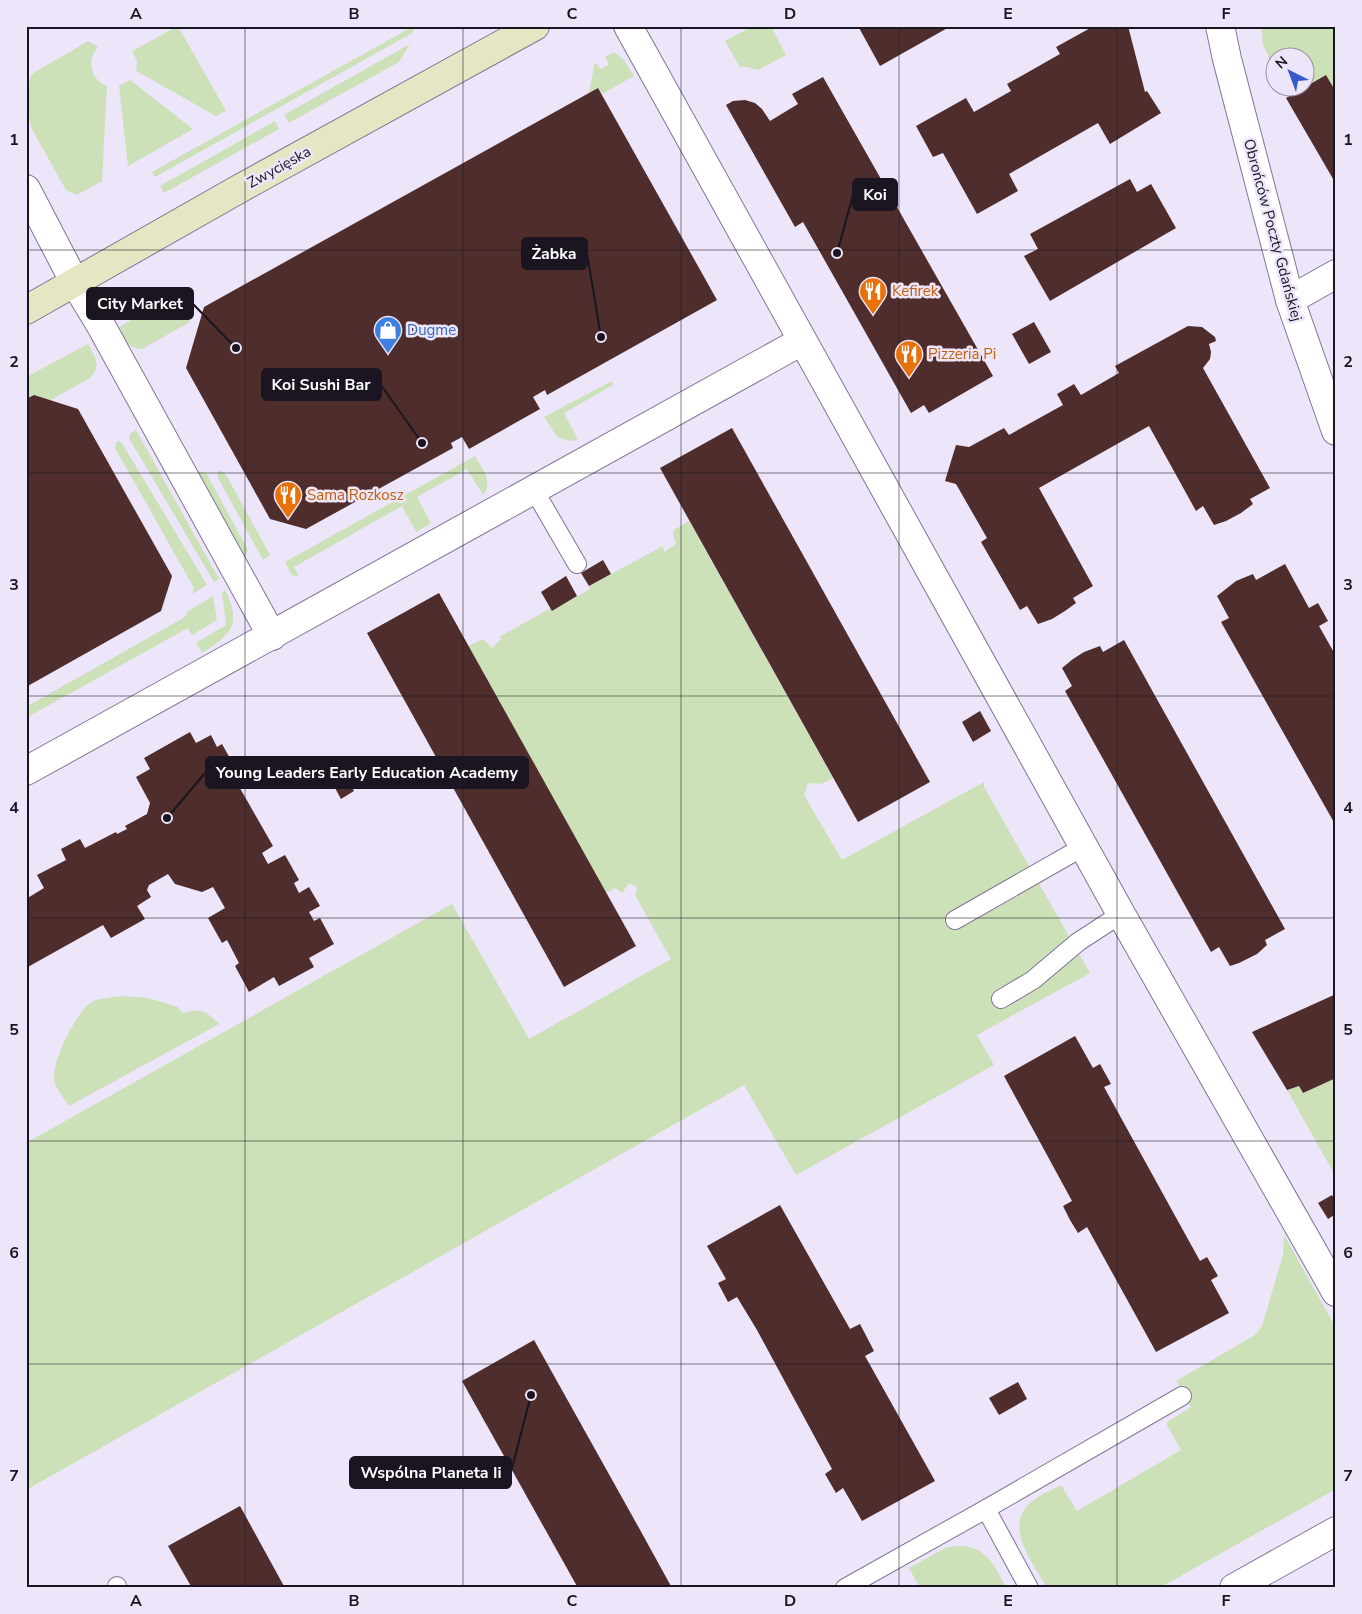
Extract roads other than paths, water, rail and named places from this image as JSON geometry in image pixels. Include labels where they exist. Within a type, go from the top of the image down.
[{"type":"street","name":"Zwycięska","points":[[26,310],[239,189],[534,26]]},
{"type":"street","points":[[628,26],[1120,914],[1336,1292]]},
{"type":"street","name":"Obrońców Poczty Gdańskiej","points":[[1220,26],[1290,300],[1336,431]]},
{"type":"street","points":[[26,190],[75,283],[100,324],[272,636]]},
{"type":"street","points":[[1290,300],[1336,274]]},
{"type":"street","points":[[26,771],[802,341]]},
{"type":"street","points":[[1234,1588],[1336,1531]]},
{"type":"lane","points":[[534,490],[577,564]]},
{"type":"lane","points":[[954,920],[1083,847]]},
{"type":"lane","points":[[1001,999],[1034,980],[1078,942],[1120,914]]},
{"type":"lane","points":[[845,1588],[1182,1396]]},
{"type":"lane","points":[[986,1509],[1029,1588]]},
{"type":"place","name":"Koi","points":[[837,253]]},
{"type":"place","name":"Kefirek","points":[[873,315]]},
{"type":"place","name":"Żabka","points":[[601,337]]},
{"type":"place","name":"City Market","points":[[236,348]]},
{"type":"place","name":"Dugme","points":[[388,354]]},
{"type":"place","name":"Pizzeria Pi","points":[[909,378]]},
{"type":"place","name":"Koi Sushi Bar","points":[[422,443]]},
{"type":"place","name":"Sama Rozkosz","points":[[288,519]]},
{"type":"place","name":"Young Leaders Early Education Academy","points":[[167,818]]},
{"type":"place","name":"Wspólna Planeta Ii","points":[[531,1395]]}]
